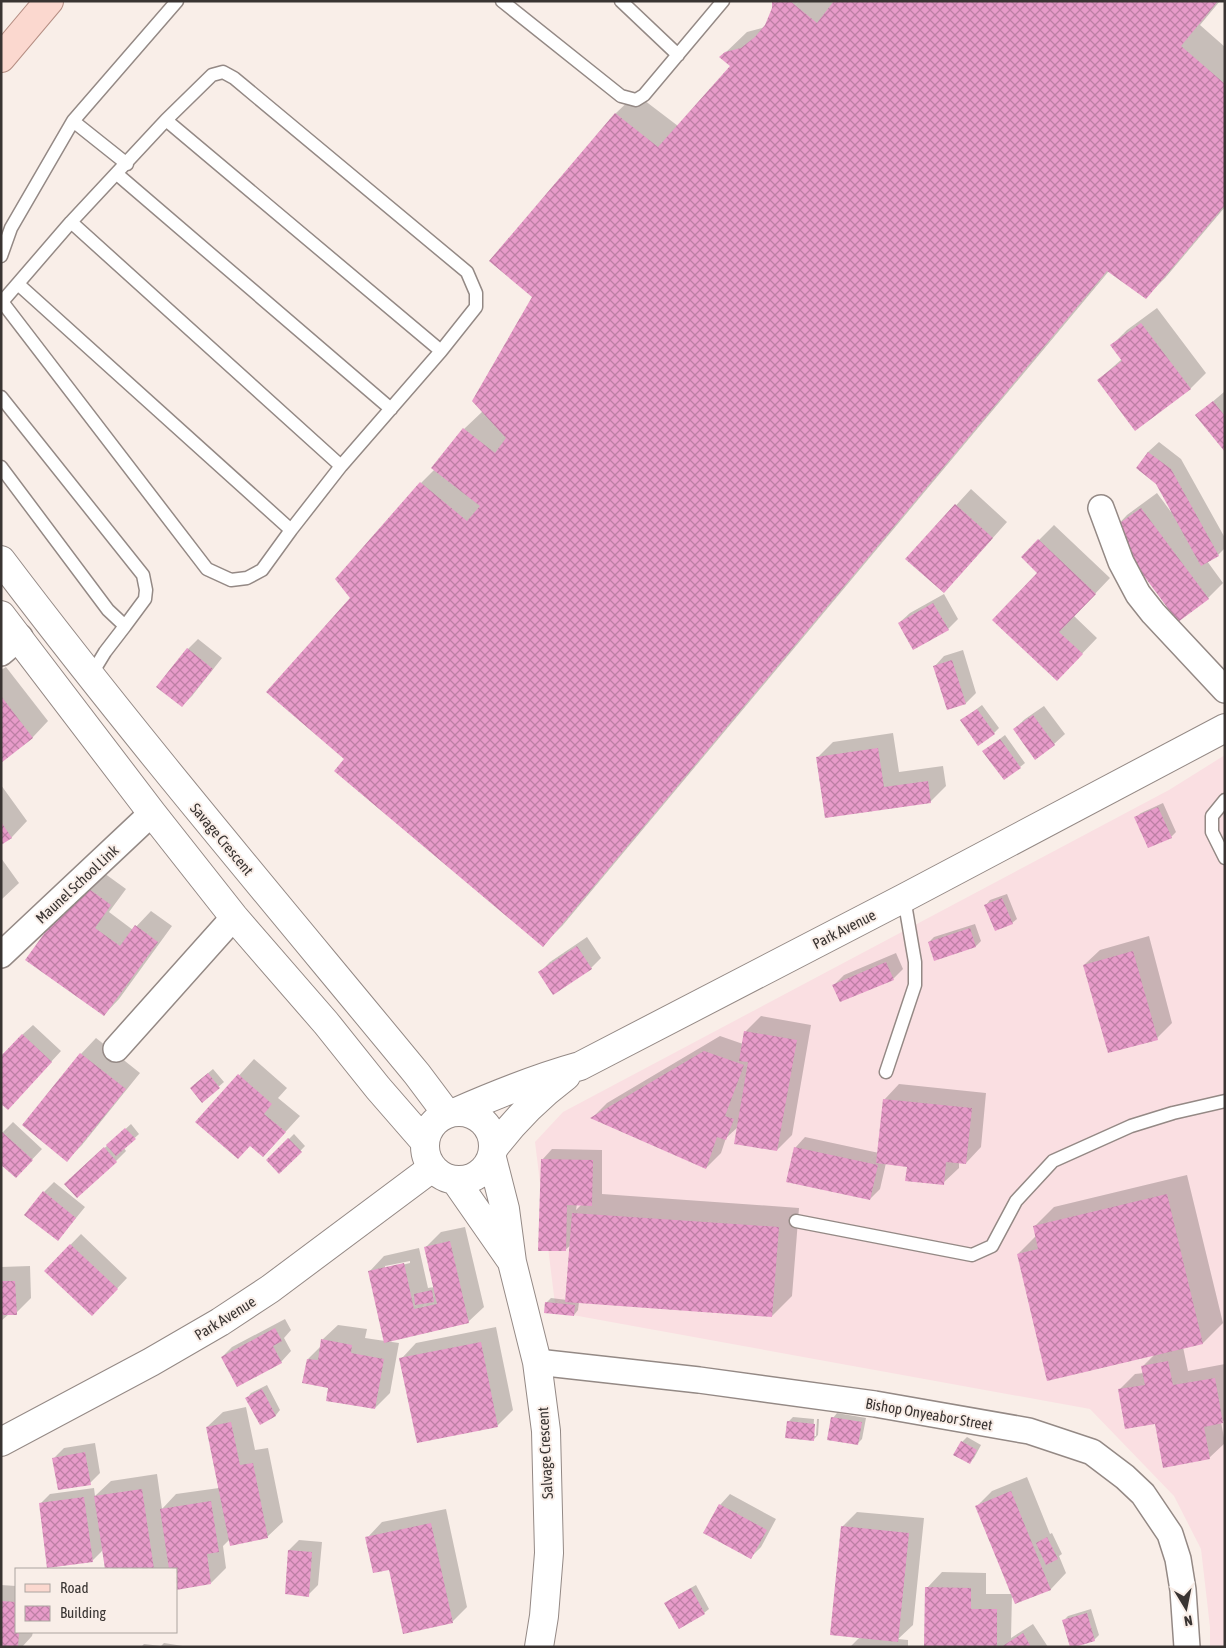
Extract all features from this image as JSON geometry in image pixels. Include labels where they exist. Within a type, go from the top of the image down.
[{"type":"main road","points":[[1,58],[49,1]]},
{"type":"main road","name":"Savage Crescent","points":[[1,560],[180,788],[451,1113]]},
{"type":"main road","points":[[1,615],[10,645],[152,813],[234,917],[326,1023],[437,1163],[512,1262]]},
{"type":"main road","name":"Park Avenue","points":[[451,1113],[507,1089],[580,1066],[904,898],[1225,728]]},
{"type":"main road","points":[[326,1023],[356,1001]]},
{"type":"main road","points":[[512,1262],[505,1209],[493,1153],[490,1131],[483,1121],[467,1113],[451,1113],[432,1125],[427,1133],[437,1163],[465,1180],[479,1174],[486,1167],[493,1153],[509,1128],[539,1098],[580,1066]]},
{"type":"main road","name":"Park Avenue","points":[[1,1442],[151,1362],[220,1322],[270,1289],[437,1163]]},
{"type":"main road","name":"Salvage Crescent","points":[[512,1262],[537,1362],[546,1431],[549,1553],[544,1616],[538,1647]]},
{"type":"street","points":[[1101,508],[1121,562],[1138,594],[1153,613],[1225,690]]},
{"type":"street","name":"Maunel School Link","points":[[1,955],[152,813]]},
{"type":"street","points":[[116,1049],[234,917]]},
{"type":"street","name":"Bishop Onyeabor Street","points":[[537,1362],[699,1380],[875,1404],[1029,1431],[1092,1452],[1125,1477],[1143,1494],[1170,1534],[1178,1560],[1183,1590],[1187,1647]]},
{"type":"lane","points":[[1,256],[12,228],[73,122],[177,1]]},
{"type":"lane","points":[[502,1],[621,96],[636,100],[644,95],[723,1]]},
{"type":"lane","points":[[621,1],[678,55]]},
{"type":"lane","points":[[223,72],[234,78],[467,272],[476,293],[476,307],[441,351],[341,466],[262,570],[247,578],[231,580],[207,569],[2,303],[71,222],[127,164],[166,120],[212,75],[223,72]]},
{"type":"lane","points":[[166,120],[441,351]]},
{"type":"lane","points":[[73,122],[127,164]]},
{"type":"lane","points":[[117,174],[391,409]]},
{"type":"lane","points":[[71,222],[341,466]]},
{"type":"lane","points":[[18,284],[291,530]]},
{"type":"lane","points":[[1,396],[143,575],[146,590],[145,599],[105,652],[91,675]]},
{"type":"lane","points":[[1,467],[108,610],[124,626]]},
{"type":"lane","points":[[1225,800],[1212,816],[1212,832],[1225,858]]},
{"type":"lane","points":[[886,1072],[915,984],[915,962],[904,898]]},
{"type":"lane","points":[[796,1222],[972,1255],[992,1246],[1016,1201],[1053,1161],[1131,1126],[1225,1101]]},
{"type":"shaded area","points":[[1225,755],[1225,1647],[1210,1647],[1210,1627],[1201,1549],[1174,1496],[1090,1409],[556,1312],[535,1142],[563,1112],[1169,790]]},
{"type":"building","points":[[772,1],[790,1],[817,23],[834,1],[1218,1],[1181,46],[1225,84],[1225,205],[1146,299],[1107,271],[543,947],[334,771],[344,759],[266,692],[350,598],[335,579],[420,482],[467,521],[480,506],[431,468],[463,428],[495,453],[506,438],[472,401],[532,297],[489,261],[615,113],[658,147],[730,66],[719,57],[725,52],[741,48],[755,37],[765,25],[772,8]]},
{"type":"building","points":[[1141,323],[1191,389],[1135,431],[1097,380],[1122,361],[1110,345]]},
{"type":"building","points":[[1213,401],[1225,416],[1225,452],[1195,415]]},
{"type":"building","points":[[1148,452],[1171,469],[1219,556],[1201,566],[1156,484],[1136,468]]},
{"type":"building","points":[[955,504],[993,538],[944,593],[905,559]]},
{"type":"building","points":[[1141,508],[1209,599],[1178,622],[1110,530]]},
{"type":"building","points":[[1038,539],[1096,594],[1059,632],[1083,654],[1057,681],[992,620],[1037,573],[1021,557]]},
{"type":"building","points":[[933,603],[949,630],[913,650],[898,623]]},
{"type":"building","points":[[187,648],[213,669],[182,707],[156,687]]},
{"type":"building","points":[[952,660],[966,704],[947,710],[933,666]]},
{"type":"building","points":[[1,696],[33,738],[1,763]]},
{"type":"building","points":[[977,709],[995,734],[978,746],[960,720]]},
{"type":"building","points":[[1033,715],[1055,745],[1035,760],[1013,729]]},
{"type":"building","points":[[1000,739],[1021,768],[1004,780],[982,751]]},
{"type":"building","points":[[878,748],[884,787],[928,781],[931,803],[825,818],[816,757]]},
{"type":"building","points":[[1158,807],[1172,838],[1148,848],[1134,817]]},
{"type":"building","points":[[1,822],[12,838],[1,845]]},
{"type":"building","points":[[81,883],[111,905],[95,928],[120,946],[135,925],[158,942],[104,1016],[25,960]]},
{"type":"building","points":[[1002,898],[1013,924],[995,931],[984,905]]},
{"type":"building","points":[[970,928],[976,947],[934,961],[928,942]]},
{"type":"building","points":[[577,946],[592,969],[553,995],[538,972]]},
{"type":"building","points":[[1133,951],[1158,1040],[1108,1053],[1083,965]]},
{"type":"building","points":[[886,962],[894,980],[840,1002],[832,985]]},
{"type":"building","points":[[744,1031],[797,1040],[777,1151],[734,1144],[748,1062],[739,1061]]},
{"type":"building","points":[[22,1034],[52,1062],[8,1110],[1,1104],[1,1056]]},
{"type":"building","points":[[704,1051],[744,1065],[725,1116],[734,1119],[726,1140],[717,1137],[706,1169],[590,1118]]},
{"type":"building","points":[[80,1053],[126,1089],[67,1162],[22,1125]]},
{"type":"building","points":[[208,1073],[220,1088],[202,1103],[190,1088]]},
{"type":"building","points":[[238,1074],[272,1104],[264,1114],[286,1132],[263,1157],[250,1146],[238,1159],[195,1122]]},
{"type":"building","points":[[883,1099],[972,1108],[966,1164],[946,1162],[944,1185],[905,1181],[907,1167],[876,1163]]},
{"type":"building","points":[[125,1128],[136,1139],[116,1156],[106,1145]]},
{"type":"building","points":[[1,1131],[33,1160],[16,1178],[1,1165]]},
{"type":"building","points":[[288,1138],[302,1152],[279,1174],[266,1160]]},
{"type":"building","points":[[104,1147],[117,1162],[77,1198],[64,1184]]},
{"type":"building","points":[[794,1147],[878,1165],[870,1200],[786,1182]]},
{"type":"building","points":[[541,1159],[593,1160],[592,1206],[567,1205],[566,1251],[538,1251]]},
{"type":"building","points":[[43,1191],[76,1218],[58,1241],[24,1215]]},
{"type":"building","points":[[1167,1194],[1203,1344],[1047,1381],[1017,1254],[1038,1249],[1033,1226]]},
{"type":"building","points":[[572,1213],[779,1227],[772,1317],[565,1302]]},
{"type":"building","points":[[450,1241],[469,1323],[384,1343],[368,1271],[404,1263],[414,1309],[437,1304],[424,1247]]},
{"type":"building","points":[[70,1244],[118,1289],[92,1316],[44,1271]]},
{"type":"building","points":[[1,1281],[15,1281],[17,1315],[1,1315]]},
{"type":"building","points":[[432,1290],[434,1302],[415,1305],[414,1294]]},
{"type":"building","points":[[545,1302],[575,1305],[574,1316],[544,1313]]},
{"type":"building","points":[[275,1328],[282,1341],[273,1346],[282,1363],[237,1387],[221,1357]]},
{"type":"building","points":[[321,1339],[352,1345],[351,1353],[384,1359],[375,1409],[326,1401],[328,1388],[302,1383],[307,1359],[318,1360]]},
{"type":"building","points":[[481,1342],[498,1427],[417,1443],[399,1358]]},
{"type":"building","points":[[1168,1361],[1173,1385],[1215,1378],[1223,1423],[1204,1427],[1210,1459],[1163,1468],[1155,1424],[1125,1429],[1118,1389],[1145,1385],[1141,1366]]},
{"type":"building","points":[[262,1389],[276,1416],[260,1425],[245,1398]]},
{"type":"building","points":[[831,1417],[862,1422],[858,1445],[827,1440]]},
{"type":"building","points":[[787,1421],[815,1424],[814,1441],[785,1438]]},
{"type":"building","points":[[231,1422],[240,1465],[253,1463],[268,1538],[230,1546],[206,1427]]},
{"type":"building","points":[[961,1441],[977,1450],[970,1464],[953,1455]]},
{"type":"building","points":[[85,1452],[91,1485],[58,1490],[52,1458]]},
{"type":"building","points":[[142,1489],[154,1568],[105,1568],[94,1496]]},
{"type":"building","points":[[1011,1491],[1051,1590],[1015,1604],[975,1506]]},
{"type":"building","points":[[84,1497],[93,1562],[47,1568],[39,1503]]},
{"type":"building","points":[[211,1501],[219,1552],[207,1554],[211,1584],[178,1590],[178,1568],[169,1568],[160,1509]]},
{"type":"building","points":[[719,1504],[767,1530],[751,1559],[703,1533]]},
{"type":"building","points":[[431,1523],[453,1623],[403,1634],[389,1570],[373,1573],[365,1537]]},
{"type":"building","points":[[841,1526],[909,1533],[898,1642],[830,1635]]},
{"type":"building","points":[[1047,1537],[1058,1559],[1046,1565],[1036,1543]]},
{"type":"building","points":[[288,1550],[312,1552],[309,1597],[285,1594]]},
{"type":"building","points":[[925,1587],[971,1588],[971,1609],[997,1609],[997,1647],[924,1647]]},
{"type":"building","points":[[691,1588],[705,1614],[679,1629],[664,1603]]},
{"type":"building","points":[[1,1601],[15,1602],[15,1633],[19,1633],[18,1647],[1,1647]]},
{"type":"building","points":[[1087,1613],[1095,1641],[1070,1647],[1062,1620]]},
{"type":"building","points":[[1023,1633],[1031,1647],[1001,1647]]}]
